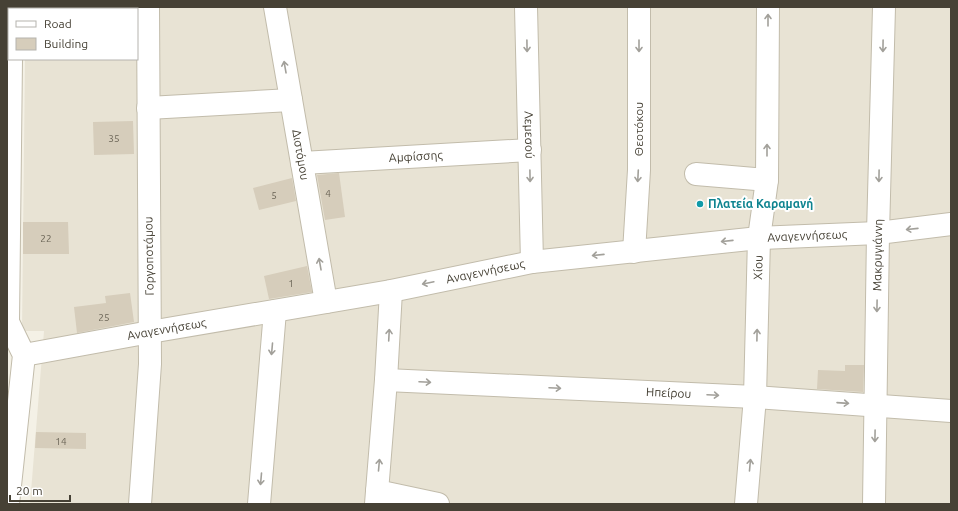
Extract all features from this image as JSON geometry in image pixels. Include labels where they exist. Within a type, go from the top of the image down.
[{"type":"street","name":"Γοργοποτάμου","points":[[140,504],[150,372],[148,7]]},
{"type":"street","name":"Διστόμου","points":[[275,7],[326,302]]},
{"type":"street","name":"Λεμεσού","points":[[526,7],[532,262]]},
{"type":"street","name":"Θεοτόκου","points":[[634,252],[639,170],[639,7]]},
{"type":"street","name":"Χίου","points":[[746,504],[755,397],[759,238],[767,180],[768,7]]},
{"type":"street","name":"Μακρυγιάννη","points":[[874,504],[878,233],[884,7]]},
{"type":"street","points":[[8,504],[24,355],[8,322],[11,60]]},
{"type":"street","points":[[148,108],[291,100]]},
{"type":"street","name":"Αμφίσσης","points":[[302,163],[530,150]]},
{"type":"street","points":[[696,174],[767,180]]},
{"type":"street","name":"Αναγεννήσεως","points":[[24,355],[391,291],[532,262],[759,238],[878,233],[951,224]]},
{"type":"street","points":[[391,291],[386,380],[376,498],[438,504]]},
{"type":"street","points":[[259,504],[275,311]]},
{"type":"street","name":"Ηπείρου","points":[[386,380],[755,397],[951,411]]},
{"type":"shaded area","points":[[951,7],[951,504],[30,504],[44,331],[22,331],[25,60],[138,60],[138,8],[26,8]]},
{"type":"building","points":[[133,121],[134,154],[94,155],[93,122]]},
{"type":"building","points":[[339,173],[345,217],[325,220],[317,175]]},
{"type":"building","points":[[292,178],[296,201],[259,210],[253,188]]},
{"type":"building","points":[[23,222],[68,222],[69,254],[23,254]]},
{"type":"building","points":[[307,266],[312,292],[269,299],[264,276]]},
{"type":"building","points":[[130,293],[134,322],[77,333],[74,307],[106,303],[105,296]]},
{"type":"building","points":[[845,365],[864,365],[863,392],[817,389],[818,370],[845,371]]},
{"type":"building","points":[[36,432],[86,433],[86,449],[35,448]]},
{"type":"place","name":"Πλατεία Καραμανή","points":[[700,204]]}]
